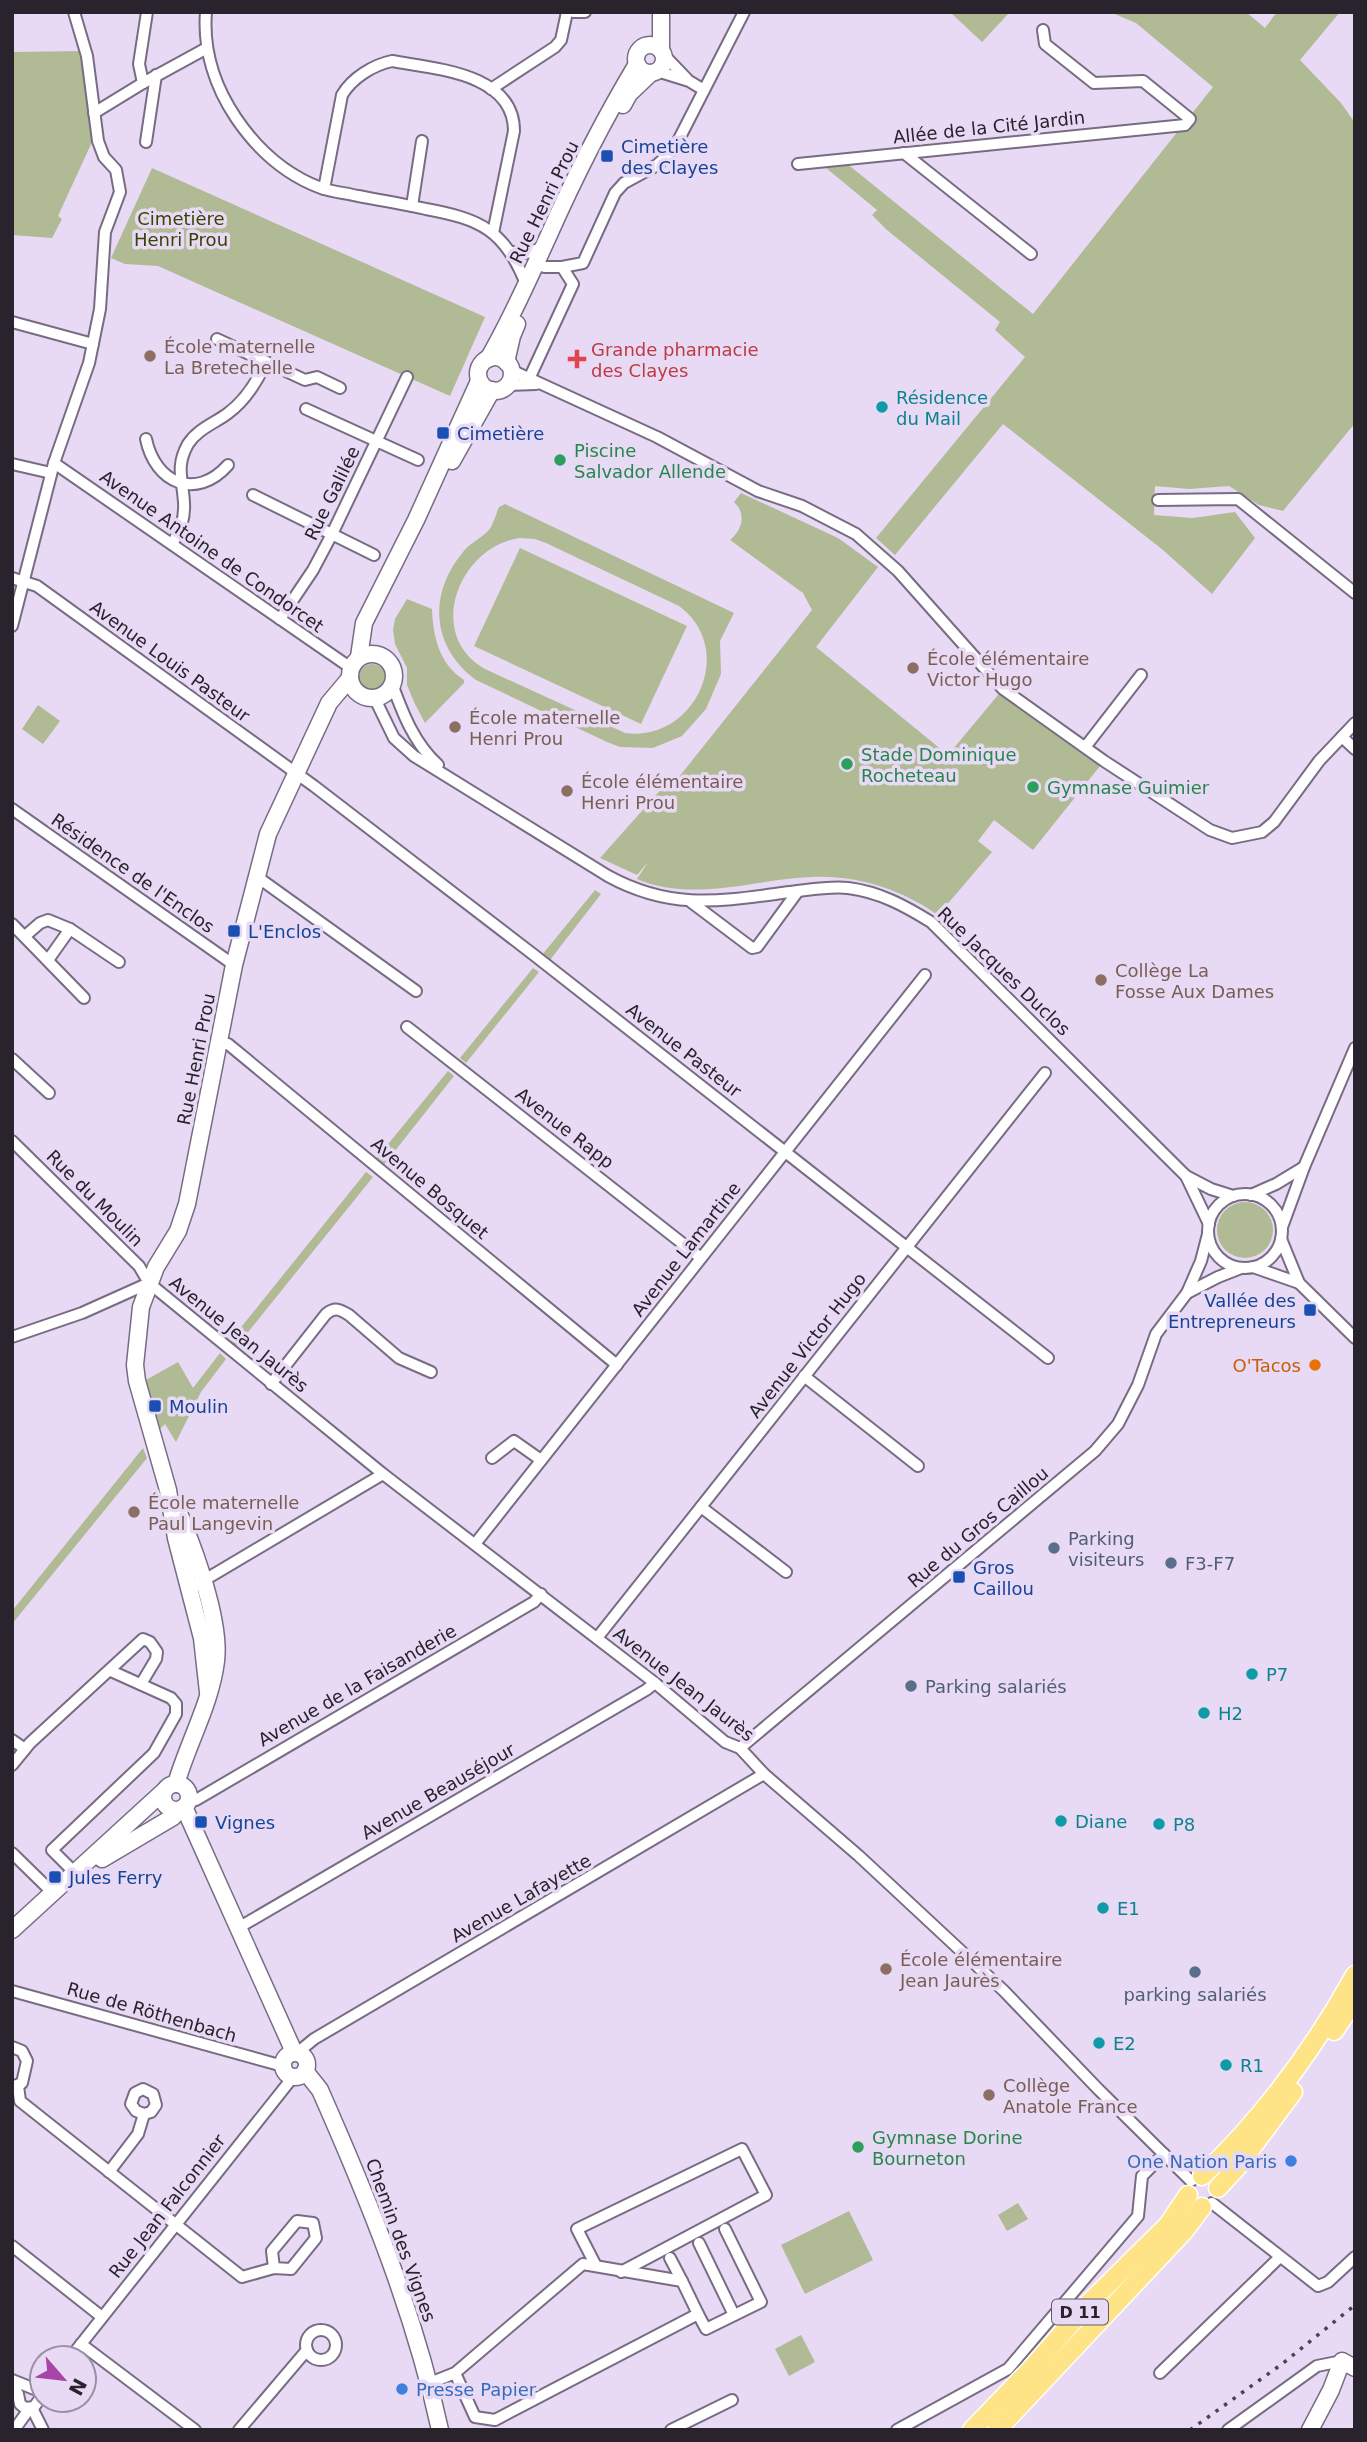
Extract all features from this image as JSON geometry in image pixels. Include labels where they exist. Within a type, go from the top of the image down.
[{"type":"main road","name":"D 11","points":[[997,2430],[1184,2231],[1202,2192],[1230,2149],[1283,2086],[1355,1975]]},
{"type":"main road","name":"D 11","points":[[972,2430],[1088,2304],[1202,2192],[1238,2166],[1355,2000]]},
{"type":"street","points":[[12,626],[17,580],[74,412],[93,344],[100,309],[105,232],[120,192],[116,170],[100,151],[87,56],[74,12]]},
{"type":"street","points":[[143,83],[139,64],[147,12]]},
{"type":"street","points":[[206,12],[207,48],[215,80],[228,107],[246,132],[272,160],[324,189],[468,218],[493,233],[511,252],[526,284]]},
{"type":"street","points":[[491,89],[561,40],[567,12]]},
{"type":"street","points":[[573,12],[585,12]]},
{"type":"street","points":[[659,12],[643,47],[638,52],[636,64],[642,71],[689,82],[704,90]]},
{"type":"street","points":[[654,72],[662,66],[659,12]]},
{"type":"street","points":[[544,267],[583,263],[615,193],[624,183],[657,165],[669,154],[744,12]]},
{"type":"street","name":"Allée de la Cité Jardin","points":[[798,164],[1185,125],[1190,119],[1143,81],[1094,83],[1045,44],[1043,30]]},
{"type":"street","points":[[643,47],[653,45],[689,82]]},
{"type":"street","points":[[94,113],[207,48]]},
{"type":"street","points":[[324,189],[342,95],[356,79],[382,63],[392,61],[472,77],[491,89],[509,108],[514,119],[514,131],[493,233]]},
{"type":"street","name":"Rue Henri Prou","points":[[499,378],[478,370],[507,328],[616,98],[636,64]]},
{"type":"street","name":"Rue Henri Prou","points":[[170,1787],[208,1692],[216,1663],[217,1643],[197,1585],[188,1534],[168,1490],[135,1365],[138,1321],[149,1283],[178,1231],[187,1204],[234,965],[256,876],[268,834],[295,773],[329,703],[353,668],[364,623],[499,378],[512,336],[608,130],[629,94],[654,72]]},
{"type":"street","points":[[146,142],[156,75]]},
{"type":"street","points":[[412,206],[422,141]]},
{"type":"street","points":[[904,153],[1031,254]]},
{"type":"street","points":[[511,252],[527,253],[544,247]]},
{"type":"street","points":[[534,381],[573,284],[562,267]]},
{"type":"street","points":[[12,322],[93,344]]},
{"type":"street","points":[[217,339],[305,380],[317,377],[340,388]]},
{"type":"street","points":[[488,359],[498,358],[499,378],[534,381],[657,437],[758,491],[802,506],[856,534],[898,571],[1003,689],[1104,761],[1210,830],[1233,838],[1262,832],[1273,822],[1319,761],[1355,723]]},
{"type":"street","points":[[172,544],[184,516],[180,483],[181,461],[188,444],[198,433],[239,403],[266,362]]},
{"type":"street","name":"Rue Galilée","points":[[280,619],[313,570],[332,534],[407,377]]},
{"type":"street","points":[[306,409],[418,460]]},
{"type":"street","points":[[146,439],[155,465],[162,473],[180,483],[197,484],[209,481],[228,465]]},
{"type":"street","points":[[12,464],[53,468]]},
{"type":"street","name":"Avenue Antoine de Condorcet","points":[[53,468],[172,544],[353,668]]},
{"type":"street","points":[[253,495],[374,555]]},
{"type":"street","points":[[1158,500],[1238,499],[1355,593]]},
{"type":"street","name":"Avenue Louis Pasteur","points":[[17,580],[37,586],[295,773]]},
{"type":"street","name":"Rue Henri Prou","points":[[374,606],[372,637],[377,654]]},
{"type":"street","points":[[329,703],[385,693],[394,676],[389,662],[377,654],[353,668],[355,690],[367,696]]},
{"type":"street","points":[[1086,746],[1141,675]]},
{"type":"street","name":"Rue Jacques Duclos","points":[[392,684],[400,707],[418,742],[450,777]]},
{"type":"street","name":"Rue Jacques Duclos","points":[[367,696],[394,738],[414,756],[617,881],[639,891],[691,902],[846,888],[881,895],[931,922],[1186,1176],[1211,1189],[1233,1196],[1251,1195],[1272,1206],[1280,1219],[1281,1233],[1299,1283],[1355,1338]]},
{"type":"street","points":[[1342,737],[1355,749]]},
{"type":"street","name":"Avenue Pasteur","points":[[295,773],[523,946],[1048,1358]]},
{"type":"street","name":"Résidence de l'Enclos","points":[[12,809],[234,965]]},
{"type":"street","points":[[256,876],[416,991]]},
{"type":"street","points":[[691,902],[752,948],[757,947],[798,891]]},
{"type":"street","points":[[24,936],[48,920],[70,929],[118,962]]},
{"type":"street","points":[[12,924],[84,998]]},
{"type":"street","points":[[48,960],[70,929]]},
{"type":"street","name":"Avenue Lamartine","points":[[475,1544],[925,975]]},
{"type":"street","name":"Avenue Rapp","points":[[407,1027],[701,1258]]},
{"type":"street","name":"Avenue Bosquet","points":[[219,1044],[228,1044],[617,1365]]},
{"type":"street","points":[[1247,1268],[1271,1257],[1304,1167],[1355,1048]]},
{"type":"street","points":[[12,1059],[49,1093]]},
{"type":"street","name":"Avenue Victor Hugo","points":[[597,1638],[1045,1073]]},
{"type":"street","name":"Rue du Moulin","points":[[12,1141],[139,1266],[149,1283]]},
{"type":"street","points":[[1251,1195],[1304,1167]]},
{"type":"street","name":"Rue Jacques Duclos","points":[[1186,1176],[1208,1229],[1215,1254],[1231,1266],[1299,1283]]},
{"type":"street","points":[[1208,1229],[1217,1207],[1233,1196]]},
{"type":"street","name":"Rue du Gros Caillou","points":[[740,1748],[1095,1451],[1118,1424],[1138,1385],[1156,1334],[1186,1293],[1201,1261],[1208,1229]]},
{"type":"street","name":"Rue du Gros Caillou","points":[[1186,1293],[1218,1276],[1247,1268]]},
{"type":"street","points":[[12,1338],[82,1313],[149,1283]]},
{"type":"street","name":"Avenue Jean Jaurès","points":[[149,1283],[383,1474],[655,1683],[725,1742],[740,1748],[764,1774],[859,1856],[1002,1988],[1098,2089],[1202,2192],[1280,2257],[1318,2286],[1328,2282],[1355,2257]]},
{"type":"street","points":[[271,1384],[332,1309],[349,1315],[398,1358],[431,1372]]},
{"type":"street","points":[[804,1376],[918,1466]]},
{"type":"street","points":[[492,1458],[514,1441],[541,1460]]},
{"type":"street","points":[[197,1585],[383,1474]]},
{"type":"street","points":[[701,1507],[786,1573]]},
{"type":"street","name":"Avenue de la Faisanderie","points":[[183,1806],[534,1602],[541,1594]]},
{"type":"street","points":[[12,1765],[25,1749],[144,1639],[150,1642],[157,1652],[156,1659],[141,1684]]},
{"type":"street","points":[[76,1874],[52,1850],[154,1753],[176,1714],[176,1704],[171,1698],[111,1671]]},
{"type":"street","name":"Avenue Beauséjour","points":[[238,1928],[655,1683]]},
{"type":"street","points":[[12,1740],[25,1749]]},
{"type":"street","name":"Avenue Lafayette","points":[[295,2052],[764,1774]]},
{"type":"street","points":[[170,1787],[163,1799],[167,1806],[183,1806]]},
{"type":"street","points":[[12,1930],[170,1787],[186,1788],[189,1795],[173,1817],[76,1874]]},
{"type":"street","points":[[183,1806],[295,2052]]},
{"type":"street","points":[[12,1853],[54,1894]]},
{"type":"street","name":"Rue de Röthenbach","points":[[12,1991],[294,2071]]},
{"type":"street","points":[[12,2047],[22,2050],[27,2061],[24,2078],[15,2087],[20,2101],[242,2277],[274,2268],[291,2269],[316,2238],[313,2223],[297,2221],[272,2251],[274,2268]]},
{"type":"street","name":"Chemin des Vignes","points":[[295,2052],[306,2059],[294,2071],[320,2090],[378,2226],[401,2288],[430,2383],[440,2430]]},
{"type":"street","name":"Rue Jean Falconnier","points":[[81,2344],[294,2071]]},
{"type":"street","points":[[109,2172],[138,2134],[144,2114]]},
{"type":"street","points":[[596,2266],[577,2229],[742,2149],[766,2195],[621,2273]]},
{"type":"street","points":[[897,2430],[1007,2369],[1138,2216],[1142,2176],[1164,2154]]},
{"type":"street","points":[[670,2258],[706,2329],[761,2302],[725,2229]]},
{"type":"street","points":[[699,2243],[734,2315]]},
{"type":"street","points":[[12,2246],[102,2317]]},
{"type":"street","points":[[1160,2372],[1280,2257]]},
{"type":"street","points":[[430,2383],[455,2373],[583,2264],[621,2273],[682,2281]]},
{"type":"street","points":[[455,2373],[475,2417],[495,2420],[698,2314]]},
{"type":"street","points":[[239,2430],[307,2350]]},
{"type":"street","points":[[98,2357],[195,2430]]},
{"type":"street","points":[[1228,2430],[1317,2365],[1348,2364]]},
{"type":"street","points":[[1310,2430],[1348,2364]]},
{"type":"street","points":[[28,2397],[16,2427],[41,2426]]},
{"type":"street","points":[[671,2430],[732,2400]]},
{"type":"green space","points":[[950,12],[1010,12],[982,42]]},
{"type":"green space","points":[[1110,12],[1246,12],[1265,28],[1277,12],[1340,12],[1300,60],[1341,103],[1355,123],[1355,423],[1283,511],[1259,505],[1229,486],[1189,489],[1155,486],[1154,515],[1193,518],[1235,512],[1255,538],[1212,594],[1163,550],[1003,424],[895,555],[876,538],[1025,357],[995,330],[1000,322],[887,230],[872,215],[877,210],[814,158],[835,154],[1033,314],[1213,87],[1136,23]]},
{"type":"green space","points":[[84,51],[90,84],[92,142],[58,216],[62,219],[52,238],[12,235],[12,52]]},
{"type":"green space","name":"Cimetière Henri Prou","points":[[152,168],[485,317],[450,396],[158,266],[125,264],[111,258]]},
{"type":"green space","points":[[741,493],[838,538],[878,567],[816,647],[948,755],[1003,689],[1104,761],[1033,850],[994,820],[978,841],[992,852],[938,915],[894,891],[846,878],[812,877],[724,888],[680,889],[637,879],[648,862],[637,875],[600,858],[665,785],[671,787],[812,610],[803,593],[730,540],[738,532],[741,522],[741,512],[734,502]]},
{"type":"green space","points":[[505,504],[734,613],[720,641],[721,674],[706,709],[682,736],[653,748],[620,747],[476,680],[461,667],[443,636],[440,602],[444,585],[463,552],[490,529],[499,507]],"holes":[[[519,538],[535,539],[679,606],[696,624],[705,645],[706,668],[700,689],[688,709],[671,723],[650,732],[625,733],[485,669],[467,654],[456,636],[453,615],[457,594],[466,575],[480,558],[498,545]]]},
{"type":"green space","points":[[520,548],[687,626],[641,724],[474,646]]},
{"type":"green space","points":[[407,599],[432,609],[434,629],[443,658],[464,680],[425,723],[407,685],[407,668],[395,644],[395,619]]},
{"type":"green space","points":[[372,664],[381,668],[385,677],[381,686],[372,690],[363,686],[359,677],[363,668]]},
{"type":"green space","points":[[38,705],[60,721],[43,744],[22,729]]},
{"type":"green space","points":[[595,890],[601,894],[550,960],[542,955]]},
{"type":"green space","points":[[533,968],[539,972],[466,1063],[460,1058]]},
{"type":"green space","points":[[448,1071],[454,1076],[383,1166],[375,1160]]},
{"type":"green space","points":[[366,1172],[373,1177],[236,1347],[230,1341]]},
{"type":"green space","points":[[1240,1202],[1250,1202],[1265,1210],[1271,1219],[1271,1241],[1265,1250],[1250,1258],[1240,1258],[1222,1246],[1217,1235],[1217,1225],[1229,1207]]},
{"type":"green space","points":[[220,1353],[226,1359],[201,1392],[176,1442],[165,1424],[160,1429],[146,1380],[178,1362],[193,1388]]},
{"type":"green space","points":[[143,1448],[147,1458],[12,1624],[12,1611]]},
{"type":"green space","points":[[1018,2203],[1028,2219],[1007,2231],[998,2215]]},
{"type":"green space","points":[[849,2211],[873,2260],[805,2294],[781,2245]]},
{"type":"green space","points":[[801,2335],[815,2362],[789,2376],[775,2349]]},
{"type":"railway","points":[[1190,2430],[1282,2364],[1355,2305]]},
{"type":"place","name":"Cimetière des Clayes","points":[[607,156]]},
{"type":"place","name":"École maternelle La Bretechelle","points":[[150,356]]},
{"type":"place","name":"Grande pharmacie des Clayes","points":[[577,359]]},
{"type":"place","name":"Résidence du Mail","points":[[882,407]]},
{"type":"place","name":"Cimetière","points":[[443,433]]},
{"type":"place","name":"Piscine Salvador Allende","points":[[560,460]]},
{"type":"place","name":"École élémentaire Victor Hugo","points":[[913,668]]},
{"type":"place","name":"École maternelle Henri Prou","points":[[455,727]]},
{"type":"place","name":"Stade Dominique Rocheteau","points":[[847,764]]},
{"type":"place","name":"Gymnase Guimier","points":[[1033,787]]},
{"type":"place","name":"École élémentaire Henri Prou","points":[[567,791]]},
{"type":"place","name":"L'Enclos","points":[[234,931]]},
{"type":"place","name":"Collège La Fosse Aux Dames","points":[[1101,980]]},
{"type":"place","name":"Vallée des Entrepreneurs","points":[[1310,1310]]},
{"type":"place","name":"O'Tacos","points":[[1315,1365]]},
{"type":"place","name":"Moulin","points":[[155,1406]]},
{"type":"place","name":"École maternelle Paul Langevin","points":[[134,1512]]},
{"type":"place","name":"Parking visiteurs","points":[[1054,1548]]},
{"type":"place","name":"F3-F7","points":[[1171,1563]]},
{"type":"place","name":"Gros Caillou","points":[[959,1577]]},
{"type":"place","name":"P7","points":[[1252,1674]]},
{"type":"place","name":"Parking salariés","points":[[911,1686]]},
{"type":"place","name":"H2","points":[[1204,1713]]},
{"type":"place","name":"Diane","points":[[1061,1821]]},
{"type":"place","name":"Vignes","points":[[201,1822]]},
{"type":"place","name":"P8","points":[[1159,1824]]},
{"type":"place","name":"Jules Ferry","points":[[55,1877]]},
{"type":"place","name":"E1","points":[[1103,1908]]},
{"type":"place","name":"École élémentaire Jean Jaurès","points":[[886,1969]]},
{"type":"place","name":"parking salariés","points":[[1195,1972]]},
{"type":"place","name":"E2","points":[[1099,2043]]},
{"type":"place","name":"R1","points":[[1226,2065]]},
{"type":"place","name":"Collège Anatole France","points":[[989,2095]]},
{"type":"place","name":"Gymnase Dorine Bourneton","points":[[858,2147]]},
{"type":"place","name":"One Nation Paris","points":[[1291,2161]]},
{"type":"place","name":"Presse Papier","points":[[402,2389]]}]
